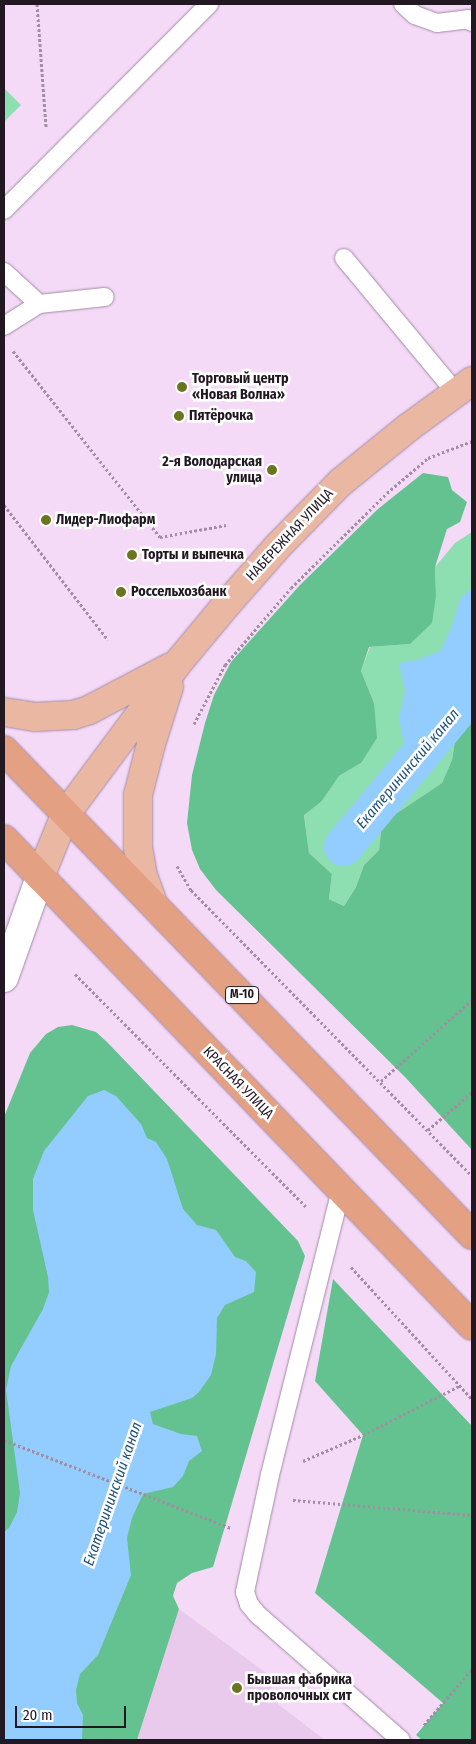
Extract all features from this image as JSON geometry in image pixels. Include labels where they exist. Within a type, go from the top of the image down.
[{"type":"highway","name":"М-10","points":[[4,750],[65,815],[153,902],[472,1235]]},
{"type":"highway","name":"КРАСНАЯ УЛИЦА","points":[[4,839],[472,1326]]},
{"type":"main road","name":"НАБЕРЕЖНАЯ УЛИЦА","points":[[40,877],[65,815],[177,664],[278,546],[341,482],[409,427],[464,387]]},
{"type":"main road","points":[[4,712],[35,717],[73,715],[89,710],[177,664]]},
{"type":"main road","points":[[153,902],[143,876],[138,847],[138,795],[151,744],[177,664]]},
{"type":"street","points":[[4,978],[40,877]]},
{"type":"lane","points":[[4,210],[209,4]]},
{"type":"lane","points":[[403,4],[415,15],[437,23],[468,19],[472,22]]},
{"type":"lane","points":[[344,258],[464,387]]},
{"type":"lane","points":[[4,272],[39,304]]},
{"type":"lane","points":[[4,326],[39,304],[105,297]]},
{"type":"lane","points":[[341,1190],[270,1475],[245,1592],[248,1604],[258,1615],[401,1740]]},
{"type":"path","points":[[37,4],[48,165]]},
{"type":"path","points":[[10,347],[160,537],[226,525]]},
{"type":"path","points":[[194,725],[225,664],[291,588],[387,493],[428,458],[472,441]]},
{"type":"path","points":[[4,505],[108,640]]},
{"type":"path","points":[[173,858],[191,890],[381,1081],[472,1176]]},
{"type":"path","points":[[75,974],[317,1218],[329,1239],[472,1399]]},
{"type":"path","points":[[381,1081],[472,1000]]},
{"type":"path","points":[[428,1130],[472,1092]]},
{"type":"path","points":[[270,1475],[363,1435],[460,1386]]},
{"type":"path","points":[[4,1440],[205,1518]]},
{"type":"path","points":[[265,1498],[472,1515]]},
{"type":"path","points":[[420,1729],[472,1669]]},
{"type":"shaded area","points":[[179,1609],[277,1681],[266,1695],[325,1740],[137,1740]]},
{"type":"green space","points":[[4,88],[21,105],[4,122]]},
{"type":"green space","points":[[423,473],[448,477],[452,490],[467,502],[460,522],[447,529],[435,567],[436,596],[432,623],[410,644],[369,647],[361,671],[374,703],[377,738],[361,763],[339,776],[322,801],[304,815],[309,853],[332,874],[329,899],[344,906],[356,887],[364,865],[379,850],[382,823],[442,783],[452,760],[457,728],[472,714],[472,1150],[405,1077],[216,890],[200,869],[192,850],[187,823],[192,775],[205,723],[214,695],[231,662],[300,585],[378,509]]},
{"type":"green space","points":[[472,532],[472,714],[457,728],[452,760],[442,783],[382,823],[379,850],[364,865],[356,887],[344,906],[329,899],[332,874],[309,853],[304,814],[322,801],[339,776],[361,763],[374,703],[361,671],[370,647],[410,644],[436,596],[435,567],[455,543]]},
{"type":"green space","points":[[72,1025],[96,1032],[107,1042],[298,1241],[305,1256],[213,1567],[192,1573],[177,1583],[173,1596],[179,1609],[137,1740],[4,1740],[4,1117],[30,1053],[46,1034],[58,1027]]},
{"type":"green space","points":[[333,1279],[472,1426],[472,1740],[422,1740],[416,1735],[443,1703],[315,1593],[363,1435],[315,1381]]},
{"type":"water","points":[[472,588],[472,671],[447,708],[430,759],[404,744],[399,718],[405,690],[399,663],[417,660],[440,651],[452,626],[460,599]]},
{"type":"water","points":[[104,1090],[116,1096],[141,1124],[147,1138],[156,1142],[167,1159],[183,1209],[197,1225],[216,1230],[235,1257],[246,1261],[256,1272],[254,1292],[225,1305],[217,1318],[216,1354],[211,1375],[199,1392],[192,1398],[150,1412],[153,1424],[181,1434],[197,1436],[202,1451],[189,1461],[183,1476],[173,1487],[143,1494],[132,1518],[127,1538],[131,1575],[98,1655],[80,1674],[76,1690],[77,1703],[83,1715],[82,1740],[4,1740],[4,1532],[9,1528],[17,1512],[20,1493],[6,1390],[11,1366],[43,1309],[49,1292],[48,1277],[33,1210],[33,1179],[44,1151],[88,1096]]},
{"type":"waterway","name":"Екатерининский канал","points":[[343,846],[472,691]]},
{"type":"place","name":"Торговый центр «Новая Волна»","points":[[182,387]]},
{"type":"place","name":"Пятёрочка","points":[[179,416]]},
{"type":"place","name":"2-я Володарская улица","points":[[272,470]]},
{"type":"place","name":"Лидер-Лиофарм","points":[[46,520]]},
{"type":"place","name":"Торты и выпечка","points":[[132,555]]},
{"type":"place","name":"Россельхозбанк","points":[[121,592]]},
{"type":"place","name":"Бывшая фабрика проволочных сит","points":[[237,1688]]}]
